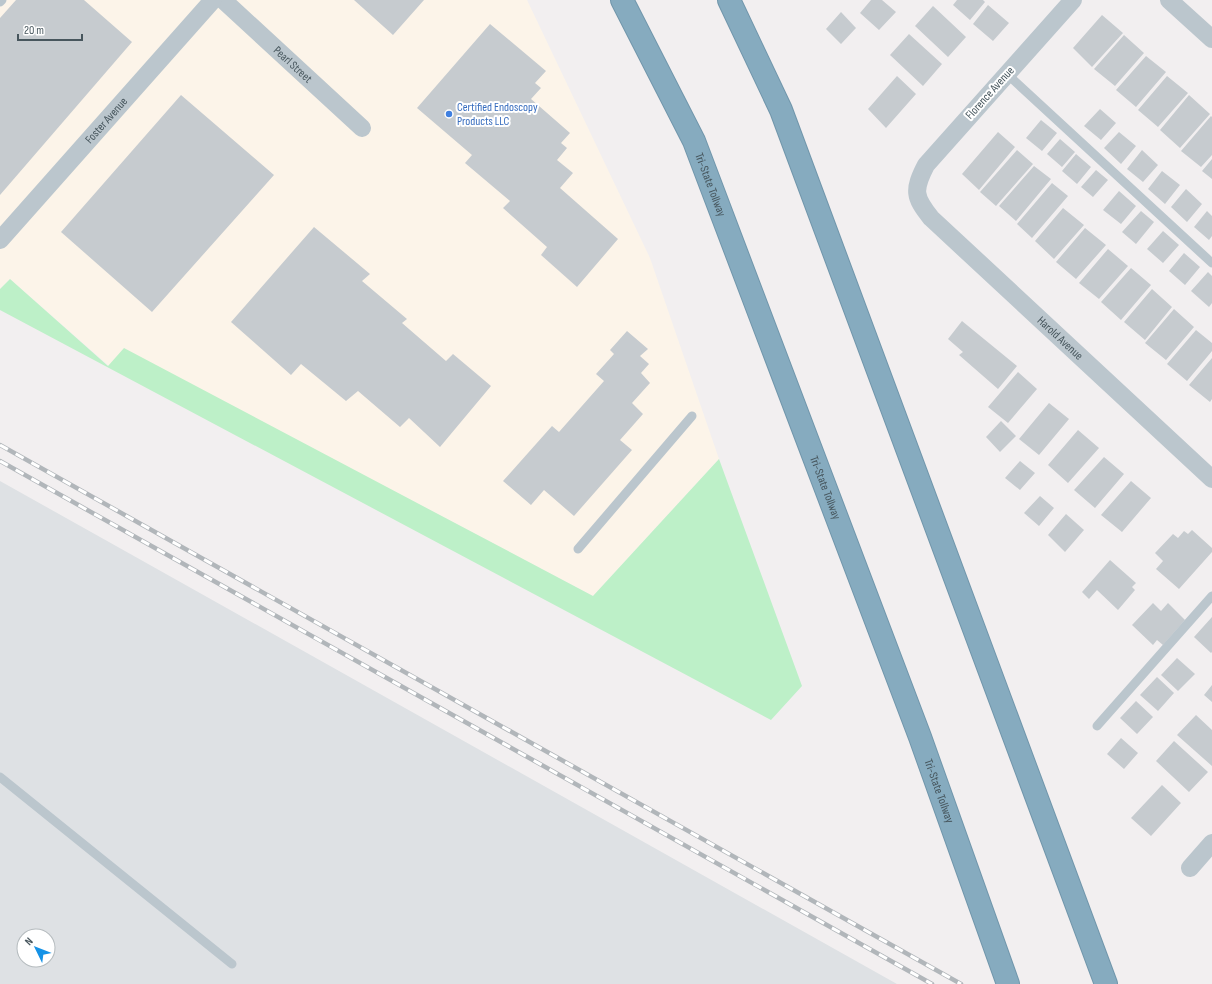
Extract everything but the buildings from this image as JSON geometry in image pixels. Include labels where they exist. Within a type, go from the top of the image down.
[{"type":"highway","points":[[612,0],[642,39]]},
{"type":"highway","name":"Tri-State Tollway","points":[[622,0],[694,141],[920,737],[1008,984]]},
{"type":"highway","points":[[728,0],[781,110],[1106,984]]},
{"type":"street","name":"Foster Avenue","points":[[0,240],[213,0]]},
{"type":"street","name":"Pearl Street","points":[[223,0],[362,128]]},
{"type":"street","name":"Florence Avenue","points":[[917,192],[919,178],[926,165],[1073,0]]},
{"type":"street","points":[[1170,0],[1212,39]]},
{"type":"street","name":"Harold Avenue","points":[[917,192],[921,205],[931,218],[1212,479]]},
{"type":"street","points":[[1190,868],[1212,843]]},
{"type":"lane","points":[[1007,74],[1212,263]]},
{"type":"lane","points":[[578,549],[692,416]]},
{"type":"lane","points":[[1097,726],[1212,596]]},
{"type":"lane","points":[[0,777],[232,964]]},
{"type":"shaded area","points":[[0,0],[527,0],[650,258],[719,459],[593,596],[124,349],[109,366],[10,279],[0,289]]},
{"type":"shaded area","points":[[0,481],[897,984],[0,984]]},
{"type":"green space","points":[[10,279],[108,366],[124,348],[593,596],[719,459],[802,686],[771,720],[0,310],[0,289]]},
{"type":"railway","points":[[0,445],[961,984]]},
{"type":"railway","points":[[0,461],[932,984]]},
{"type":"place","name":"Certified Endoscopy Products LLC","points":[[449,114]]}]
